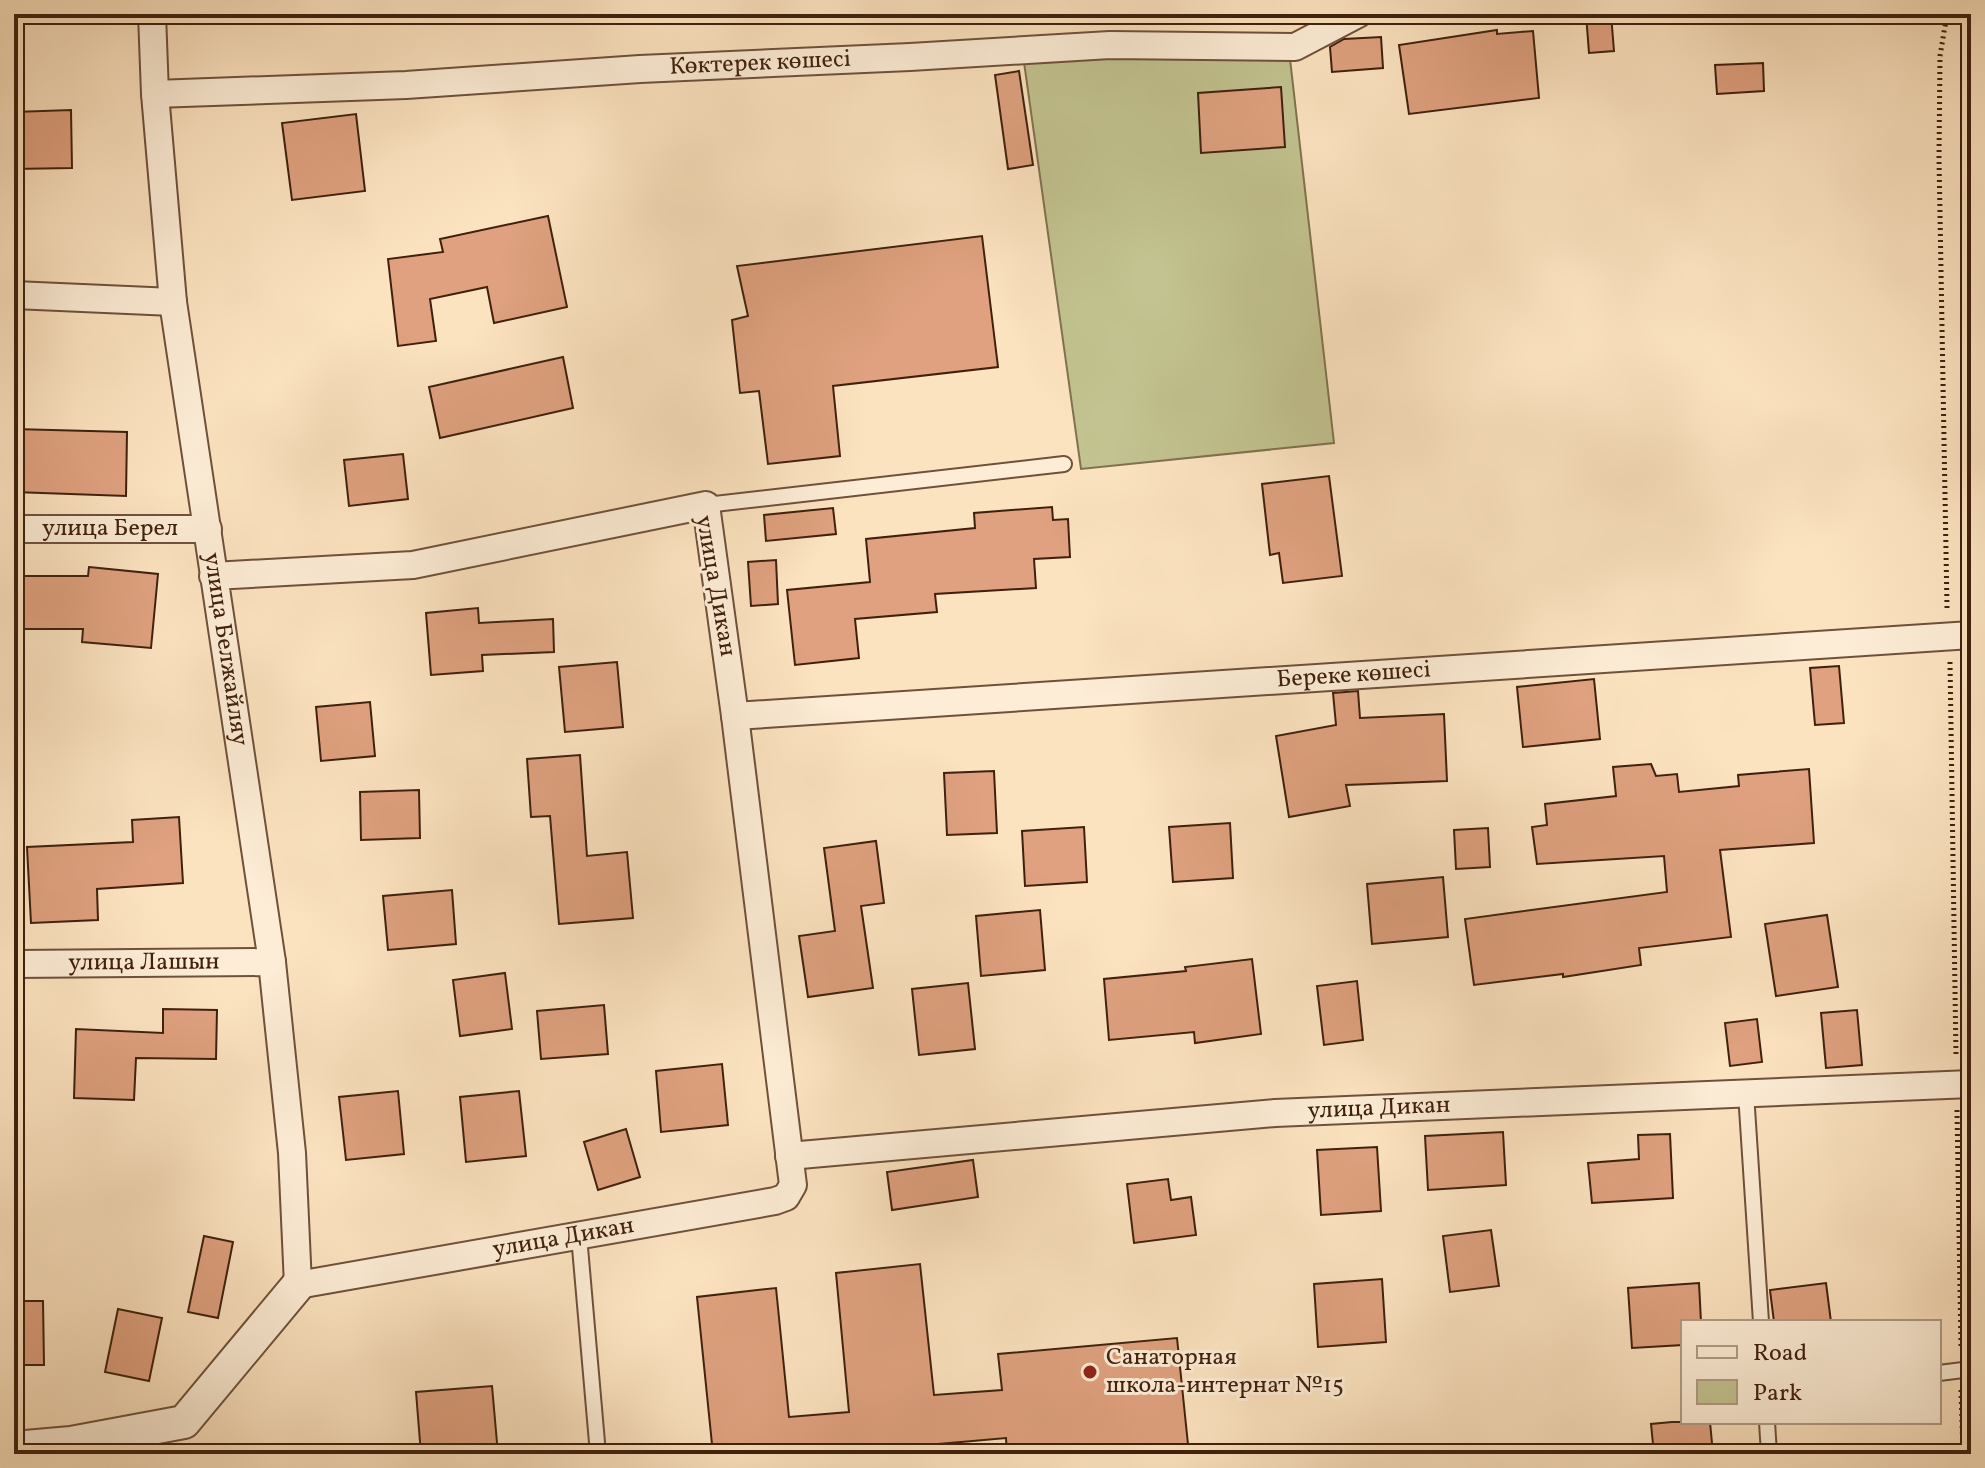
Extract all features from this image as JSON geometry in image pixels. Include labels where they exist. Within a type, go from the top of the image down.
[{"type":"street","name":"улица Белжайляу","points":[[152,14],[155,94],[173,302],[272,962],[292,1153],[298,1285]]},
{"type":"street","name":"Көктерек көшесі","points":[[155,94],[406,85],[640,69],[1110,45],[1295,47],[1358,14]]},
{"type":"street","points":[[14,295],[173,302]]},
{"type":"street","name":"улица Дикан","points":[[213,576],[413,565],[706,505],[793,1185],[786,1197],[775,1201],[298,1285]]},
{"type":"street","name":"улица Берел","points":[[14,529],[208,529]]},
{"type":"street","name":"Береке көшесі","points":[[735,716],[1960,636]]},
{"type":"street","name":"улица Лашын","points":[[14,964],[272,962]]},
{"type":"street","name":"улица Дикан","points":[[789,1156],[1275,1113],[1964,1084]]},
{"type":"street","points":[[14,1448],[71,1443],[184,1422],[298,1285]]},
{"type":"lane","points":[[706,505],[1064,464]]},
{"type":"lane","points":[[1746,1093],[1761,1320]]},
{"type":"lane","points":[[579,1236],[598,1454]]},
{"type":"lane","points":[[1941,1373],[1966,1370]]},
{"type":"lane","points":[[1767,1424],[1769,1454]]},
{"type":"path","points":[[1947,14],[1940,56],[1939,158],[1960,636],[1966,1370],[1963,1454]]},
{"type":"green space","points":[[1023,55],[1290,59],[1334,443],[1081,469]]},
{"type":"building","points":[[1586,14],[1611,14],[1614,51],[1589,53]]},
{"type":"building","points":[[1497,30],[1497,34],[1533,31],[1539,98],[1409,114],[1399,45]]},
{"type":"building","points":[[1381,37],[1383,68],[1332,72],[1330,47],[1344,39]]},
{"type":"building","points":[[1763,63],[1764,91],[1717,94],[1715,65]]},
{"type":"building","points":[[1019,71],[1033,165],[1008,169],[995,75]]},
{"type":"building","points":[[1281,87],[1285,147],[1201,153],[1198,93]]},
{"type":"building","points":[[71,110],[72,168],[14,169],[14,112]]},
{"type":"building","points":[[356,114],[365,191],[292,200],[282,123]]},
{"type":"building","points":[[548,216],[567,307],[494,323],[487,287],[430,299],[436,341],[398,346],[388,259],[443,252],[440,239]]},
{"type":"building","points":[[982,236],[998,367],[833,386],[840,456],[768,464],[759,391],[740,393],[732,320],[748,316],[737,266]]},
{"type":"building","points":[[563,357],[573,408],[440,438],[429,387]]},
{"type":"building","points":[[14,429],[127,432],[126,496],[14,492]]},
{"type":"building","points":[[403,454],[408,499],[349,506],[344,460]]},
{"type":"building","points":[[1329,476],[1342,576],[1283,583],[1279,553],[1270,555],[1262,484]]},
{"type":"building","points":[[1052,507],[1053,520],[1068,519],[1070,557],[1034,559],[1036,588],[935,594],[937,612],[855,619],[859,658],[795,665],[787,590],[870,582],[866,539],[975,528],[974,513]]},
{"type":"building","points":[[833,508],[836,534],[766,541],[764,515]]},
{"type":"building","points":[[776,560],[778,604],[751,606],[748,562]]},
{"type":"building","points":[[89,567],[158,574],[151,648],[82,642],[83,629],[14,629],[14,576],[88,576]]},
{"type":"building","points":[[478,608],[479,623],[553,619],[554,652],[482,655],[483,671],[431,675],[426,613]]},
{"type":"building","points":[[617,662],[623,727],[565,732],[559,667]]},
{"type":"building","points":[[1839,666],[1844,723],[1815,725],[1810,668]]},
{"type":"building","points":[[1594,679],[1600,739],[1523,747],[1517,687]]},
{"type":"building","points":[[1358,691],[1360,718],[1444,714],[1447,781],[1346,785],[1350,806],[1289,817],[1276,736],[1336,725],[1333,693]]},
{"type":"building","points":[[370,702],[375,756],[321,761],[316,707]]},
{"type":"building","points":[[580,755],[587,856],[627,852],[633,918],[559,924],[550,816],[531,817],[527,759]]},
{"type":"building","points":[[1651,764],[1656,776],[1677,774],[1679,792],[1739,786],[1738,775],[1809,769],[1814,843],[1720,850],[1731,937],[1639,948],[1641,965],[1563,977],[1563,974],[1474,985],[1465,919],[1667,892],[1664,856],[1537,864],[1532,827],[1547,825],[1545,804],[1616,796],[1613,767]]},
{"type":"building","points":[[994,771],[997,833],[947,835],[944,773]]},
{"type":"building","points":[[419,790],[420,838],[361,840],[360,792]]},
{"type":"building","points":[[179,817],[183,883],[97,889],[98,920],[31,923],[27,847],[133,842],[132,820]]},
{"type":"building","points":[[1230,823],[1233,878],[1173,882],[1169,827]]},
{"type":"building","points":[[1084,827],[1087,882],[1025,886],[1022,831]]},
{"type":"building","points":[[1488,828],[1490,867],[1456,869],[1454,830]]},
{"type":"building","points":[[876,841],[884,903],[861,906],[873,988],[808,997],[799,936],[835,931],[824,848]]},
{"type":"building","points":[[1443,877],[1448,937],[1372,944],[1367,884]]},
{"type":"building","points":[[452,890],[456,944],[388,950],[383,896]]},
{"type":"building","points":[[1040,910],[1045,970],[981,976],[976,916]]},
{"type":"building","points":[[1827,915],[1838,987],[1776,996],[1765,924]]},
{"type":"building","points":[[1252,959],[1261,1034],[1195,1043],[1194,1032],[1109,1040],[1104,979],[1186,971],[1185,967]]},
{"type":"building","points":[[505,973],[512,1029],[460,1036],[453,980]]},
{"type":"building","points":[[1357,981],[1363,1040],[1324,1045],[1317,986]]},
{"type":"building","points":[[968,983],[975,1049],[919,1055],[912,989]]},
{"type":"building","points":[[604,1005],[608,1054],[541,1059],[537,1011]]},
{"type":"building","points":[[163,1009],[217,1010],[216,1059],[136,1058],[134,1100],[74,1098],[76,1029],[163,1033]]},
{"type":"building","points":[[1857,1010],[1862,1065],[1826,1068],[1821,1013]]},
{"type":"building","points":[[1757,1019],[1762,1062],[1730,1066],[1725,1023]]},
{"type":"building","points":[[722,1064],[728,1125],[661,1132],[656,1071]]},
{"type":"building","points":[[398,1091],[404,1154],[346,1160],[339,1097]]},
{"type":"building","points":[[519,1091],[526,1156],[466,1162],[460,1097]]},
{"type":"building","points":[[626,1129],[640,1177],[598,1190],[584,1142]]},
{"type":"building","points":[[1503,1132],[1506,1185],[1428,1190],[1425,1136]]},
{"type":"building","points":[[1670,1134],[1673,1198],[1592,1203],[1588,1163],[1639,1159],[1638,1135]]},
{"type":"building","points":[[1377,1147],[1381,1211],[1321,1215],[1317,1150]]},
{"type":"building","points":[[973,1160],[978,1197],[892,1210],[887,1172]]},
{"type":"building","points":[[1168,1179],[1171,1200],[1191,1197],[1196,1235],[1134,1243],[1127,1184]]},
{"type":"building","points":[[1491,1230],[1499,1286],[1450,1292],[1443,1236]]},
{"type":"building","points":[[204,1236],[233,1242],[218,1318],[188,1312]]},
{"type":"building","name":"Санаторная школа-интернат №15","points":[[920,1264],[934,1395],[1002,1390],[998,1354],[1177,1338],[1189,1454],[1007,1454],[1006,1438],[939,1444],[940,1454],[853,1454],[852,1447],[791,1450],[791,1454],[713,1454],[697,1297],[776,1288],[789,1417],[849,1412],[836,1273]]},
{"type":"building","points":[[1382,1279],[1386,1342],[1318,1347],[1314,1284]]},
{"type":"building","points":[[1699,1283],[1701,1320],[1681,1320],[1681,1345],[1632,1348],[1628,1288]]},
{"type":"building","points":[[1826,1283],[1831,1320],[1774,1320],[1770,1290]]},
{"type":"building","points":[[14,1301],[43,1301],[44,1365],[14,1365]]},
{"type":"building","points":[[118,1309],[162,1318],[149,1381],[105,1372]]},
{"type":"building","points":[[492,1386],[498,1454],[421,1454],[416,1392]]},
{"type":"building","points":[[1651,1424],[1710,1424],[1713,1454],[1654,1454]]},
{"type":"place","name":"Санаторная школа-интернат №15","points":[[1090,1372]]}]
